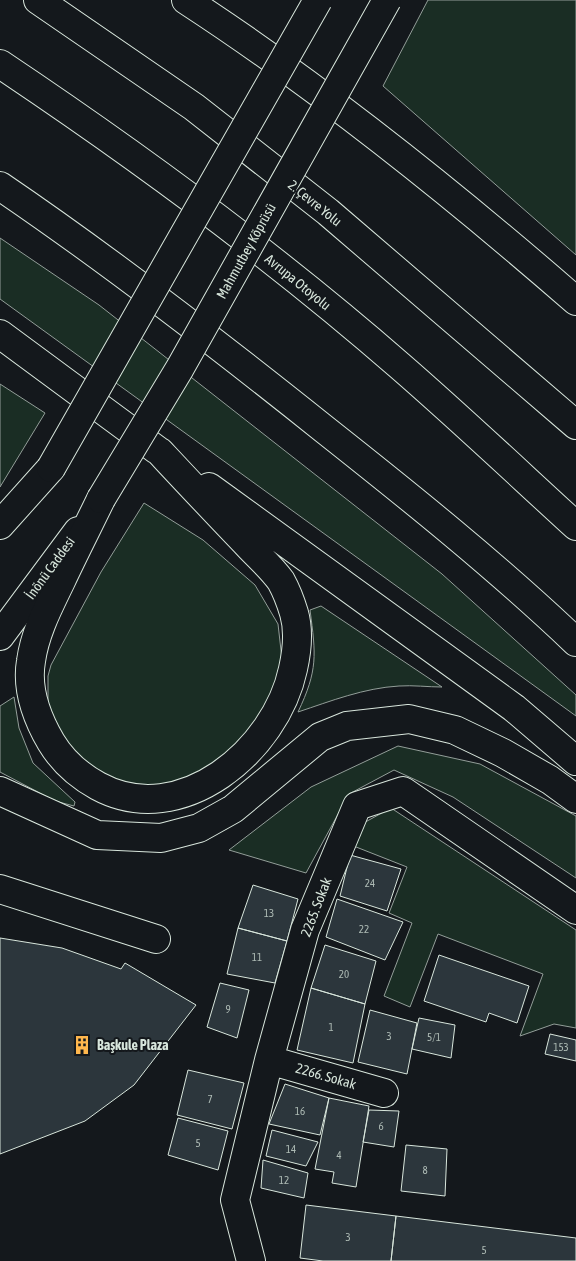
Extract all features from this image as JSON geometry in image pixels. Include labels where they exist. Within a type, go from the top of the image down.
[{"type":"main road","name":"2. Çevre Yolu","points":[[38,0],[194,107],[328,212],[576,425]]},
{"type":"main road","points":[[186,0],[234,31],[384,140],[576,301]]},
{"type":"main road","points":[[0,542],[51,468],[318,0]]},
{"type":"main road","name":"Mahmutbey Köprüsü","points":[[101,499],[180,368],[387,0]]},
{"type":"main road","name":"Avrupa Otoyolu","points":[[0,64],[114,140],[280,266],[400,366],[576,526]]},
{"type":"main road","points":[[0,186],[176,313],[276,391],[421,506],[576,642]]},
{"type":"main road","points":[[0,334],[514,708],[576,761]]},
{"type":"main road","points":[[0,352],[67,382]]},
{"type":"main road","points":[[101,499],[37,633],[30,662],[31,691],[40,724],[58,754],[80,776],[110,793],[142,800],[171,798],[202,786],[233,765],[258,741],[278,713],[290,687],[297,650],[295,615],[280,581],[160,452]]},
{"type":"main road","points":[[0,525],[51,468]]},
{"type":"main road","name":"İnönü Caddesi","points":[[0,636],[101,499]]},
{"type":"main road","points":[[0,791],[97,835],[161,838],[199,828],[233,810],[320,737],[347,726],[409,719],[455,730],[503,753],[576,799]]},
{"type":"main road","name":"2265. Sokak","points":[[251,1261],[235,1200],[269,1060],[305,930],[357,806],[402,791],[576,910]]},
{"type":"main road","points":[[0,889],[156,939]]},
{"type":"main road","name":"2266. Sokak","points":[[269,1060],[384,1092]]},
{"type":"green space","points":[[428,0],[576,0],[576,255],[383,86]]},
{"type":"green space","points":[[0,238],[99,305],[442,574],[576,695],[576,716],[0,299]]},
{"type":"green space","points":[[0,384],[45,413],[0,487]]},
{"type":"green space","points":[[144,503],[203,540],[255,585],[278,624],[283,668],[272,705],[242,746],[179,786],[132,788],[83,765],[59,739],[48,710],[48,676],[51,665],[101,572]]},
{"type":"green space","points":[[321,606],[442,687],[404,686],[373,689],[298,712],[309,685],[314,662],[310,610]]},
{"type":"green space","points":[[14,697],[19,728],[33,763],[75,802],[74,806],[55,801],[0,772],[0,706]]},
{"type":"green space","points":[[398,746],[480,764],[576,816],[576,878],[453,797],[394,770],[349,794],[306,873],[229,850],[311,787]]},
{"type":"green space","points":[[391,808],[576,930],[576,1028],[554,1024],[520,1036],[543,974],[438,934],[410,1007],[384,996],[412,923],[389,913],[407,867],[351,845],[358,826]]},
{"type":"building","points":[[350,855],[401,869],[387,911],[340,896]]},
{"type":"building","points":[[253,885],[298,899],[287,941],[238,928]]},
{"type":"building","points":[[337,899],[403,922],[385,960],[326,937]]},
{"type":"building","points":[[238,928],[287,941],[275,983],[227,974]]},
{"type":"building","name":"Başkule Plaza","points":[[0,938],[62,948],[121,969],[125,963],[196,1005],[134,1085],[85,1121],[0,1154]]},
{"type":"building","points":[[325,945],[376,961],[365,1004],[311,988]]},
{"type":"building","points":[[439,955],[529,986],[517,1023],[489,1013],[486,1022],[424,1001]]},
{"type":"building","points":[[220,983],[249,990],[237,1038],[207,1027]]},
{"type":"building","points":[[311,988],[365,1004],[353,1063],[297,1050]]},
{"type":"building","points":[[370,1010],[417,1023],[407,1074],[358,1062]]},
{"type":"building","points":[[419,1018],[455,1025],[451,1058],[412,1049]]},
{"type":"building","points":[[550,1034],[576,1040],[576,1061],[545,1054]]},
{"type":"building","points":[[188,1070],[244,1083],[232,1129],[177,1115]]},
{"type":"building","points":[[285,1084],[329,1098],[320,1135],[269,1124]]},
{"type":"building","points":[[329,1098],[369,1106],[356,1187],[332,1183],[334,1172],[315,1169]]},
{"type":"building","points":[[369,1110],[399,1111],[394,1147],[363,1142]]},
{"type":"building","points":[[178,1118],[228,1131],[218,1170],[168,1155]]},
{"type":"building","points":[[272,1130],[318,1142],[306,1166],[266,1156]]},
{"type":"building","points":[[406,1145],[447,1149],[445,1196],[401,1191]]},
{"type":"building","points":[[263,1160],[308,1173],[304,1198],[261,1188]]},
{"type":"building","points":[[306,1205],[396,1216],[391,1261],[323,1261],[300,1258]]},
{"type":"building","points":[[396,1216],[576,1238],[576,1261],[391,1261]]},
{"type":"place","name":"Başkule Plaza","points":[[82,1045]]}]
